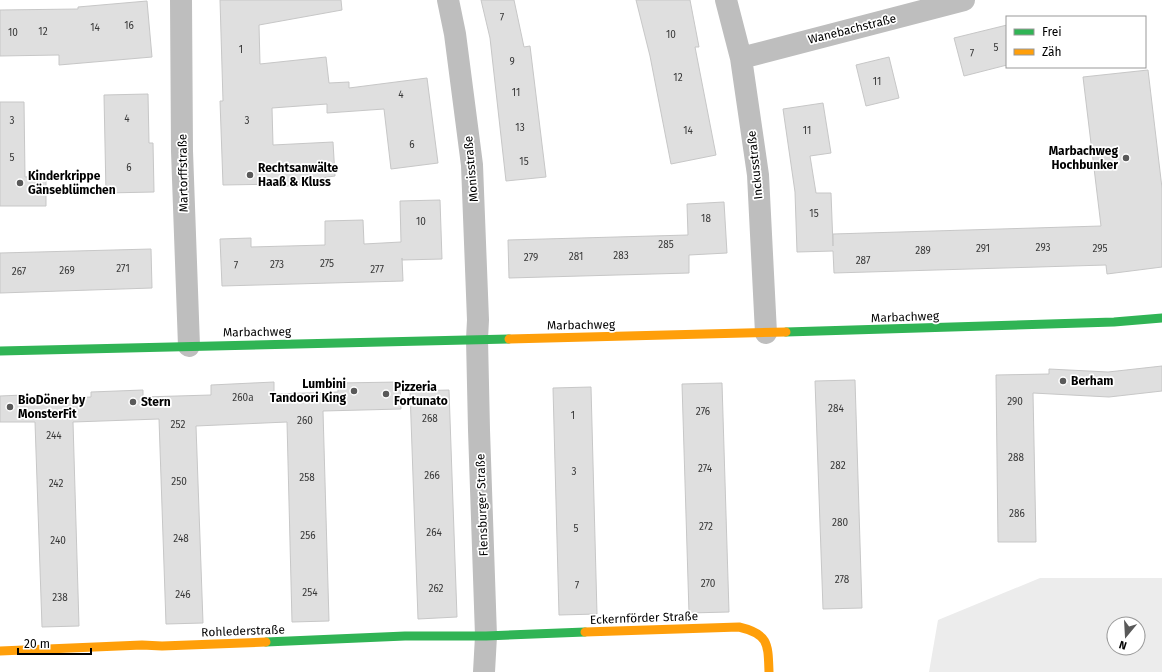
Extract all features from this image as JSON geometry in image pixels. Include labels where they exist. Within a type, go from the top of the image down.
[{"type":"main road","name":"Marbachweg","points":[[0,351],[889,330],[1106,322],[1162,318]]},
{"type":"main road","name":"Eckernförder Straße","points":[[486,636],[739,627],[748,628],[764,639],[768,648],[769,672]]},
{"type":"main road","name":"Rohlederstraße","points":[[0,651],[406,636],[486,636]]},
{"type":"street","name":"Martorffstraße","points":[[181,0],[182,151],[189,346]]},
{"type":"street","name":"Monisstraße","points":[[448,0],[455,34],[472,165],[478,308],[477,339]]},
{"type":"street","name":"Inckusstraße","points":[[726,0],[741,58],[758,175],[766,333]]},
{"type":"street","name":"Wanebachstraße","points":[[741,58],[964,0]]},
{"type":"street","name":"Flensburger Straße","points":[[477,339],[486,636],[484,672]]},
{"type":"shaded area","points":[[1040,578],[1162,578],[1162,672],[929,672],[938,620]]},
{"type":"building","points":[[220,0],[341,0],[342,10],[259,25],[260,64],[326,57],[329,83],[349,82],[349,88],[427,78],[438,163],[391,169],[384,109],[327,113],[327,104],[272,108],[273,145],[333,142],[335,176],[306,180],[307,185],[223,185],[220,101],[223,101]]},
{"type":"building","points":[[481,0],[514,0],[524,47],[530,46],[546,177],[506,181],[490,38]]},
{"type":"building","points":[[636,0],[690,0],[699,47],[695,47],[716,155],[671,164],[650,56]]},
{"type":"building","points":[[147,1],[152,57],[59,65],[59,55],[0,56],[0,10],[78,9],[78,7]]},
{"type":"building","points":[[1006,25],[1006,65],[964,76],[954,38]]},
{"type":"building","points":[[889,57],[899,98],[866,106],[856,65]]},
{"type":"building","points":[[1148,70],[1162,188],[1162,267],[1107,274],[1106,265],[834,273],[833,251],[797,252],[795,192],[783,109],[823,103],[831,153],[810,156],[816,193],[831,193],[833,246],[833,234],[1101,226],[1083,77]]},
{"type":"building","points":[[148,94],[149,143],[153,143],[154,192],[106,193],[104,95]]},
{"type":"building","points":[[0,102],[24,102],[25,177],[46,176],[46,206],[0,206]]},
{"type":"building","points":[[440,200],[442,259],[402,260],[403,281],[222,286],[220,239],[251,238],[251,247],[325,245],[325,221],[363,220],[364,244],[401,242],[400,201]]},
{"type":"building","points":[[724,202],[727,253],[689,255],[689,273],[509,278],[508,240],[688,235],[687,204]]},
{"type":"building","points":[[151,249],[152,288],[0,293],[0,253]]},
{"type":"building","points":[[1162,366],[1162,391],[1109,397],[1033,393],[1036,542],[998,542],[996,375],[1049,374],[1049,369],[1108,372]]},
{"type":"building","points":[[855,380],[862,608],[823,609],[815,381]]},
{"type":"building","points":[[274,382],[274,394],[338,392],[338,383],[400,382],[401,409],[323,411],[329,621],[292,622],[287,422],[196,426],[203,623],[166,624],[159,419],[73,422],[79,626],[42,627],[35,422],[0,422],[0,396],[23,395],[23,400],[91,397],[91,392],[143,390],[143,397],[211,395],[211,385]]},
{"type":"building","points":[[722,383],[729,612],[689,613],[682,384]]},
{"type":"building","points":[[591,387],[597,614],[559,615],[553,388]]},
{"type":"building","points":[[449,390],[457,617],[418,619],[410,391]]},
{"type":"traffic: fast","points":[[786,332],[1114,322],[1162,318]]},
{"type":"traffic: fast","points":[[0,351],[509,339]]},
{"type":"traffic: fast","points":[[266,642],[405,636],[486,636],[585,632]]},
{"type":"traffic: slow","points":[[509,339],[786,332]]},
{"type":"traffic: slow","points":[[585,632],[739,627],[756,633],[765,642],[768,654],[769,672]]},
{"type":"traffic: slow","points":[[0,651],[266,642]]},
{"type":"place","name":"Marbachweg Hochbunker","points":[[1126,158]]},
{"type":"place","name":"Rechtsanwälte Haaß & Kluss","points":[[250,175]]},
{"type":"place","name":"Kinderkrippe Gänseblümchen","points":[[20,183]]},
{"type":"place","name":"Berham","points":[[1063,381]]},
{"type":"place","name":"Lumbini Tandoori King","points":[[354,391]]},
{"type":"place","name":"Pizzeria Fortunato","points":[[386,394]]},
{"type":"place","name":"Stern","points":[[133,402]]},
{"type":"place","name":"BioDöner by MonsterFit","points":[[10,407]]}]
